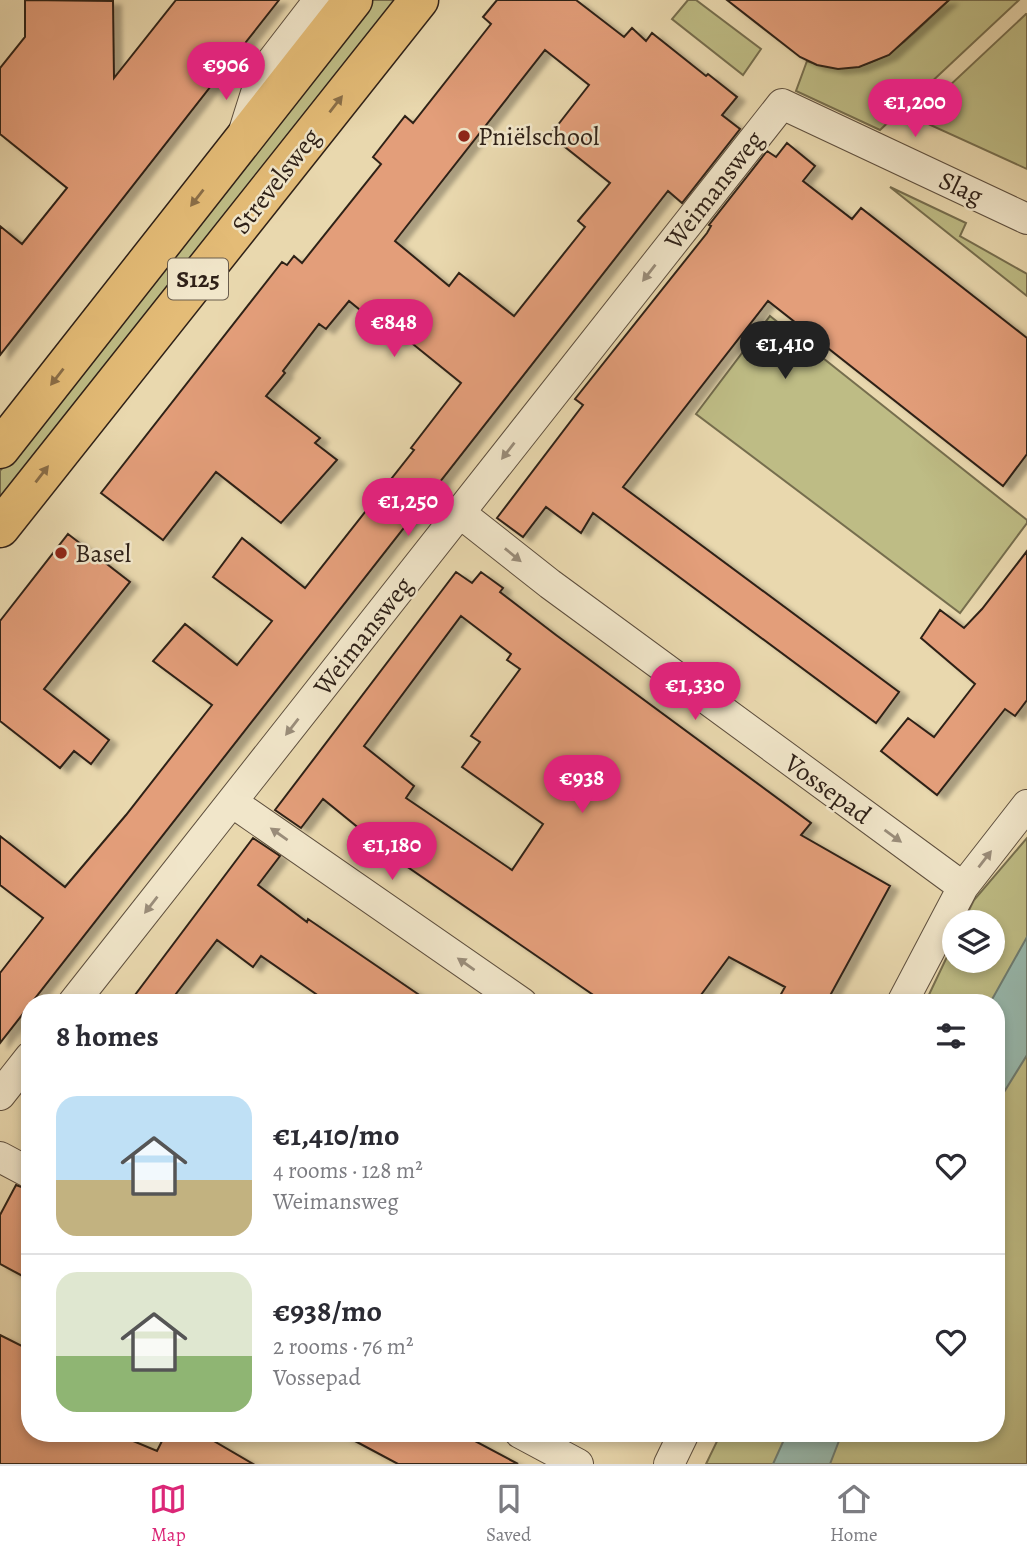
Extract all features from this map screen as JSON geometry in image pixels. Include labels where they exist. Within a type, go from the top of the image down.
[{"type":"main road","name":"Strevelsweg","points":[[0,449],[354,0]]},
{"type":"main road","name":"Strevelsweg","points":[[0,528],[419,0]]},
{"type":"street","name":"Strevelsweg","points":[[240,145],[262,74],[319,0]]},
{"type":"street","name":"Strevelsweg","points":[[394,30],[437,0]]},
{"type":"street","name":"Slag","points":[[782,104],[1027,219]]},
{"type":"street","name":"Weimansweg","points":[[80,994],[782,104]]},
{"type":"street","name":"Vossepad","points":[[460,513],[550,584],[963,887]]},
{"type":"street","points":[[232,802],[509,994]]},
{"type":"street","points":[[907,994],[963,887],[1027,805]]},
{"type":"street","points":[[0,1095],[21,1069]]},
{"type":"street","points":[[0,1157],[21,1168]]},
{"type":"street","points":[[537,1442],[578,1464]]},
{"type":"street","points":[[669,1464],[680,1442]]},
{"type":"shaded area","points":[[371,0],[401,0],[0,506],[0,471]]},
{"type":"shaded area","points":[[688,0],[696,0],[761,49],[743,75],[672,19]]},
{"type":"shaded area","points":[[949,0],[1019,0],[880,130],[796,91],[807,61],[830,67],[851,67],[869,63],[902,43]]},
{"type":"shaded area","points":[[1027,14],[1027,169],[915,118]]},
{"type":"shaded area","points":[[890,187],[966,223],[960,236],[1027,274],[1027,296]]},
{"type":"shaded area","points":[[770,316],[1027,520],[960,613],[696,414]]},
{"type":"shaded area","points":[[1027,838],[1027,1464],[706,1464],[717,1442],[1005,1442],[1005,994],[929,994],[942,967],[942,973],[1005,973],[1005,910],[969,910],[974,900]]},
{"type":"water","points":[[1027,937],[1027,1055],[1005,1090],[1005,994],[995,994]]},
{"type":"water","points":[[783,1442],[839,1442],[830,1464],[773,1464]]},
{"type":"building","points":[[25,0],[113,1],[114,78],[176,0],[279,0],[246,42],[238,60],[233,58],[0,355],[0,226],[22,244],[67,188],[0,134],[0,68],[25,37]]},
{"type":"building","points":[[497,0],[576,0],[624,37],[632,28],[646,41],[652,33],[706,76],[708,74],[737,97],[722,115],[740,129],[682,203],[668,191],[38,994],[21,994],[21,1016],[0,1043],[0,973],[43,918],[0,885],[0,836],[65,887],[126,815],[212,705],[153,661],[185,624],[237,665],[272,621],[213,577],[242,538],[305,588],[414,450],[411,448],[461,383],[403,336],[398,341],[349,301],[326,329],[319,324],[266,396],[320,438],[315,443],[337,460],[281,523],[216,472],[163,540],[101,493],[282,262],[287,265],[294,256],[302,263],[381,164],[373,157],[405,116],[413,123],[491,24],[483,17]],"holes":[[[545,50],[589,85],[550,135],[610,183],[578,221],[585,227],[514,316],[459,273],[449,286],[395,241]]]},
{"type":"building","points":[[727,0],[949,0],[889,55],[859,67],[838,69],[817,65],[800,57]]},
{"type":"building","points":[[787,143],[815,166],[803,181],[852,219],[861,208],[1027,338],[1027,454],[1003,486],[768,301],[623,487],[899,692],[876,723],[593,513],[581,533],[546,507],[523,537],[497,518],[583,405],[575,399],[707,233],[711,226],[709,225],[767,151],[776,157]]},
{"type":"building","points":[[68,534],[130,582],[44,689],[109,740],[91,764],[74,751],[60,768],[0,721],[0,621]]},
{"type":"building","points":[[1027,551],[1027,700],[1015,716],[1005,709],[937,795],[881,751],[908,718],[934,737],[975,684],[921,638],[940,610],[964,628]]},
{"type":"building","points":[[456,572],[472,583],[481,572],[503,588],[500,592],[556,635],[811,823],[801,835],[890,886],[831,994],[781,994],[785,987],[729,957],[702,994],[592,994],[364,837],[366,834],[323,799],[301,828],[275,810]],"holes":[[[461,616],[511,654],[507,660],[520,669],[471,736],[480,742],[462,767],[543,824],[512,870],[406,798],[414,786],[364,746]]]},
{"type":"building","points":[[253,838],[280,856],[258,885],[307,922],[308,919],[418,994],[316,994],[261,956],[253,967],[217,940],[176,994],[136,994]]},
{"type":"building","points":[[16,1185],[21,1187],[21,1275],[0,1264],[0,1215]]},
{"type":"building","points":[[0,1335],[21,1346],[21,1442],[136,1442],[157,1451],[162,1442],[215,1442],[253,1464],[0,1464]]},
{"type":"building","points":[[357,1442],[477,1442],[518,1464],[398,1464]]},
{"type":"place","name":"Pniëlschool","points":[[464,136]]},
{"type":"place","name":"Basel","points":[[61,553]]}]
